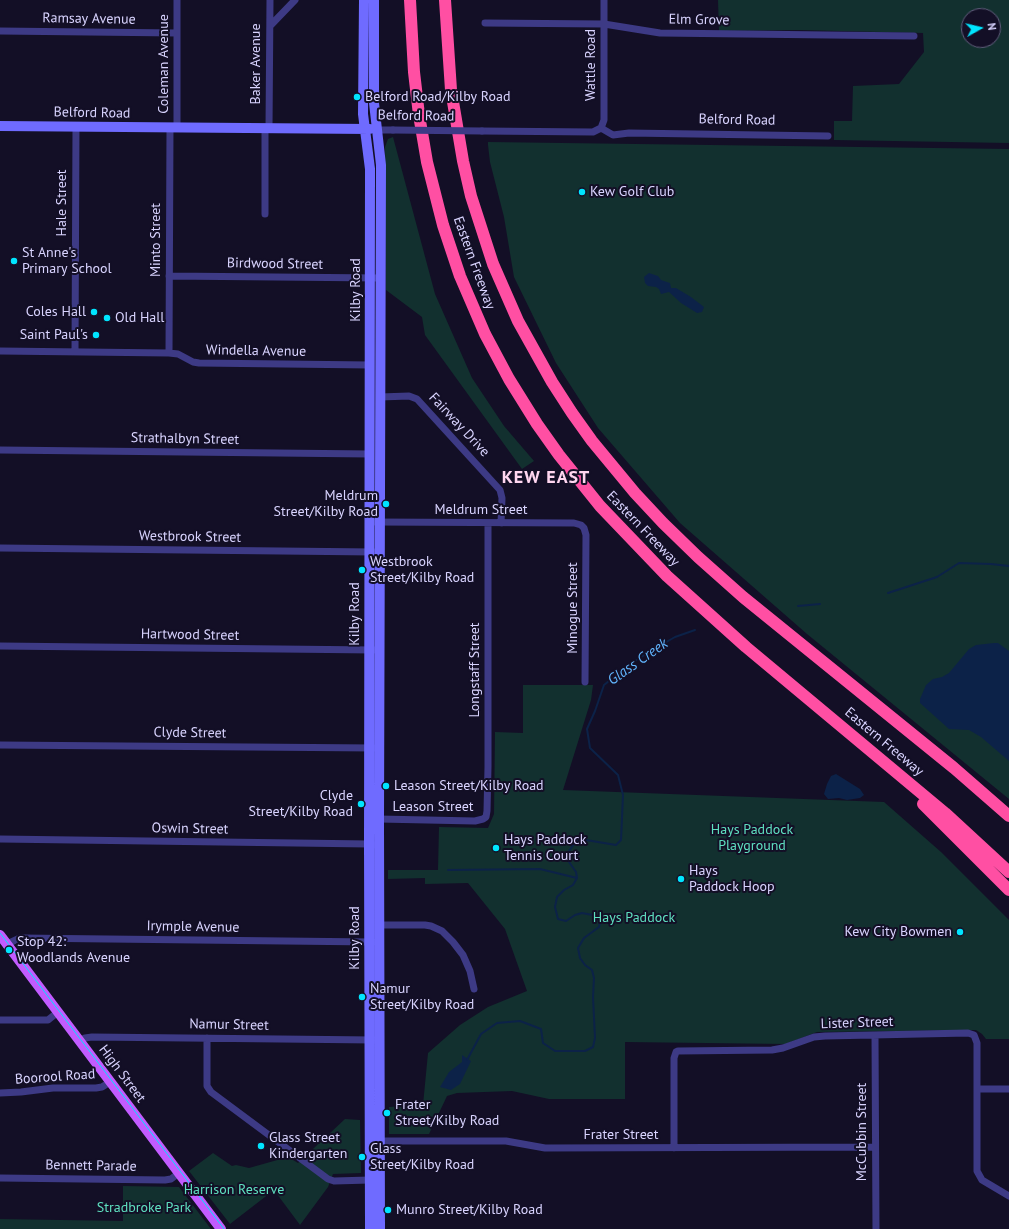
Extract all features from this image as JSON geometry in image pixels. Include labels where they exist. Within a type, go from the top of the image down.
[{"type":"highway","name":"Eastern Freeway","points":[[410,0],[413,65],[419,115],[434,194],[443,225],[460,276],[485,334],[509,379],[541,430],[600,506],[649,558],[694,601],[737,639],[945,813],[1009,872]]},
{"type":"highway","name":"Eastern Freeway","points":[[445,0],[451,90],[462,161],[473,203],[493,264],[518,321],[552,382],[572,413],[592,441],[636,493],[663,523],[698,557],[754,606],[943,759],[1007,814]]},
{"type":"highway","points":[[852,734],[961,840],[1009,890]]},
{"type":"main road","name":"High Street","points":[[0,935],[221,1229]]},
{"type":"street","name":"Coleman Avenue","points":[[173,128],[177,0]]},
{"type":"street","name":"Baker Avenue","points":[[265,214],[270,0]]},
{"type":"street","points":[[270,26],[294,0]]},
{"type":"street","name":"Kilby Road","points":[[364,0],[363,114],[370,168],[369,552],[374,650],[374,748],[369,844],[370,1229]]},
{"type":"street","name":"Kilby Road","points":[[374,0],[374,103],[381,165],[380,552],[374,650]]},
{"type":"street","name":"Wattle Road","points":[[601,128],[604,120],[604,0]]},
{"type":"street","points":[[364,21],[374,21]]},
{"type":"street","name":"Elm Grove","points":[[485,23],[604,24],[660,33],[914,36]]},
{"type":"street","name":"Ramsay Avenue","points":[[0,31],[177,33]]},
{"type":"street","name":"Belford Road","points":[[0,126],[593,132],[601,128],[613,135],[629,133],[828,136]]},
{"type":"street","name":"Hale Street","points":[[75,352],[76,126]]},
{"type":"street","name":"Minto Street","points":[[169,353],[169,276],[173,128]]},
{"type":"street","name":"Birdwood Street","points":[[169,276],[380,278]]},
{"type":"street","name":"Windella Avenue","points":[[0,352],[169,353],[178,354],[193,362],[199,363],[370,365]]},
{"type":"street","name":"Fairway Drive","points":[[380,397],[411,397],[420,403],[500,490],[502,498],[501,523]]},
{"type":"street","name":"Strathalbyn Street","points":[[0,450],[370,454]]},
{"type":"street","name":"Meldrum Street","points":[[369,522],[574,523],[584,528],[586,535]]},
{"type":"street","name":"Longstaff Street","points":[[486,817],[488,774],[488,523]]},
{"type":"street","name":"Minogue Street","points":[[586,535],[586,682]]},
{"type":"street","name":"Westbrook Street","points":[[0,548],[380,552]]},
{"type":"street","name":"Hartwood Street","points":[[0,646],[374,650]]},
{"type":"street","name":"Clyde Street","points":[[0,745],[374,748]]},
{"type":"street","name":"Kilby Road","points":[[374,748],[379,819],[380,1229]]},
{"type":"street","name":"Leason Street","points":[[379,819],[475,821],[486,817]]},
{"type":"street","name":"Oswin Street","points":[[0,839],[369,844],[379,846]]},
{"type":"street","points":[[380,925],[425,925],[442,931],[463,955],[470,971],[474,989]]},
{"type":"street","name":"Irymple Avenue","points":[[7,944],[20,938],[380,942]]},
{"type":"street","points":[[0,1020],[48,1020],[58,1012]]},
{"type":"street","name":"Lister Street","points":[[674,1148],[674,1058],[676,1052],[683,1050],[772,1050],[783,1048],[814,1037],[968,1033],[974,1035],[977,1043],[977,1089]]},
{"type":"street","name":"McCubbin Street","points":[[875,1035],[876,1229]]},
{"type":"street","name":"Namur Street","points":[[79,1041],[92,1037],[380,1040]]},
{"type":"street","points":[[207,1038],[207,1086],[211,1092],[328,1179],[334,1181],[370,1180]]},
{"type":"street","name":"Boorool Road","points":[[0,1093],[53,1088],[96,1088],[102,1087],[110,1082]]},
{"type":"street","points":[[1009,1089],[977,1089],[978,1175],[982,1180],[1009,1196]]},
{"type":"street","name":"Frater Street","points":[[369,1146],[380,1141],[506,1141],[545,1148],[876,1147]]},
{"type":"street","name":"Bennett Parade","points":[[0,1178],[165,1180],[179,1173]]},
{"type":"green space","points":[[718,0],[1009,0],[1009,143],[834,140],[834,121],[852,121],[853,86],[899,84],[924,52],[923,33],[798,30],[719,31]]},
{"type":"green space","points":[[393,137],[435,294],[472,378],[504,426],[534,461],[522,469],[425,335],[422,317],[386,290],[385,147],[388,139]]},
{"type":"green space","name":"Kew Golf Club","points":[[488,142],[1009,149],[1009,799],[807,634],[680,523],[598,428],[556,363],[514,277],[504,217],[490,162]]},
{"type":"green space","name":"Hays Paddock","points":[[523,685],[593,685],[591,700],[563,790],[884,802],[941,852],[1009,920],[1009,1039],[986,1039],[976,1030],[817,1032],[786,1044],[625,1042],[625,1099],[549,1099],[512,1091],[457,1093],[447,1096],[429,1134],[389,1134],[389,1107],[423,1105],[428,1053],[460,1025],[488,1007],[527,991],[505,929],[468,883],[425,884],[425,878],[388,879],[388,870],[438,870],[439,827],[488,828],[494,814],[495,732],[523,733]]},
{"type":"green space","name":"Harrison Reserve","points":[[345,1119],[360,1120],[361,1173],[333,1174],[328,1187],[300,1225],[274,1190],[230,1224],[189,1171],[213,1153],[232,1166],[236,1165],[249,1168],[288,1157],[298,1163]]},
{"type":"green space","name":"Stradbroke Park","points":[[123,1186],[179,1187],[211,1229],[0,1229],[0,1219],[123,1221]]},
{"type":"water","points":[[649,273],[670,283],[671,288],[676,288],[691,297],[704,307],[702,312],[697,313],[681,303],[669,292],[661,294],[659,289],[656,287],[648,286],[645,283],[644,277]]},
{"type":"water","points":[[998,643],[1009,651],[1009,761],[981,737],[969,730],[949,729],[920,703],[920,699],[926,685],[933,679],[942,677],[949,673],[969,649],[976,645]]},
{"type":"water","points":[[836,774],[860,789],[864,795],[860,798],[847,800],[839,798],[828,799],[824,794],[827,784],[831,776]]},
{"type":"water","points":[[462,1055],[471,1061],[460,1084],[451,1090],[440,1087],[449,1072],[462,1062]]},
{"type":"waterway","name":"Glass Creek","points":[[888,593],[937,577],[959,563],[1009,566]]},
{"type":"waterway","name":"Glass Creek","points":[[798,606],[820,604]]},
{"type":"waterway","name":"Glass Creek","points":[[467,1060],[481,1034],[497,1023],[520,1021],[541,1029],[543,1043],[555,1051],[585,1051],[593,1047],[595,1038],[593,997],[594,978],[592,970],[585,965],[580,958],[578,948],[584,938],[599,927],[600,922],[598,916],[582,913],[575,915],[566,921],[558,919],[555,907],[557,897],[564,890],[573,885],[577,878],[576,872],[567,859],[569,851],[574,844],[580,839],[616,845],[621,840],[623,795],[618,775],[590,748],[587,729],[604,685],[629,665],[649,652],[675,637],[695,630]]},
{"type":"waterway","points":[[448,870],[540,869],[577,878]]},
{"type":"tram line","points":[[0,933],[224,1229]]},
{"type":"place","name":"Belford Road/Kilby Road","points":[[357,97]]},
{"type":"place","name":"Kew Golf Club","points":[[582,192]]},
{"type":"place","name":"St Anne's Primary School","points":[[14,261]]},
{"type":"place","name":"Coles Hall","points":[[94,312]]},
{"type":"place","name":"Old Hall","points":[[107,318]]},
{"type":"place","name":"Saint Paul's","points":[[96,335]]},
{"type":"place","name":"Meldrum Street/Kilby Road","points":[[386,504]]},
{"type":"place","name":"Westbrook Street/Kilby Road","points":[[362,570]]},
{"type":"place","name":"Leason Street/Kilby Road","points":[[386,786]]},
{"type":"place","name":"Clyde Street/Kilby Road","points":[[361,804]]},
{"type":"place","name":"Hays Paddock Tennis Court","points":[[496,848]]},
{"type":"place","name":"Hays Paddock Hoop","points":[[681,879]]},
{"type":"place","name":"Kew City Bowmen","points":[[960,932]]},
{"type":"place","name":"Stop 42: Woodlands Avenue","points":[[9,950]]},
{"type":"place","name":"Namur Street/Kilby Road","points":[[362,997]]},
{"type":"place","name":"Frater Street/Kilby Road","points":[[387,1113]]},
{"type":"place","name":"Glass Street Kindergarten","points":[[261,1146]]},
{"type":"place","name":"Glass Street/Kilby Road","points":[[362,1157]]},
{"type":"place","name":"Munro Street/Kilby Road","points":[[388,1210]]},
{"type":"district","name":"KEW EAST","points":[[546,478]]},
{"type":"park label","name":"Hays Paddock Playground","points":[[752,838]]}]
